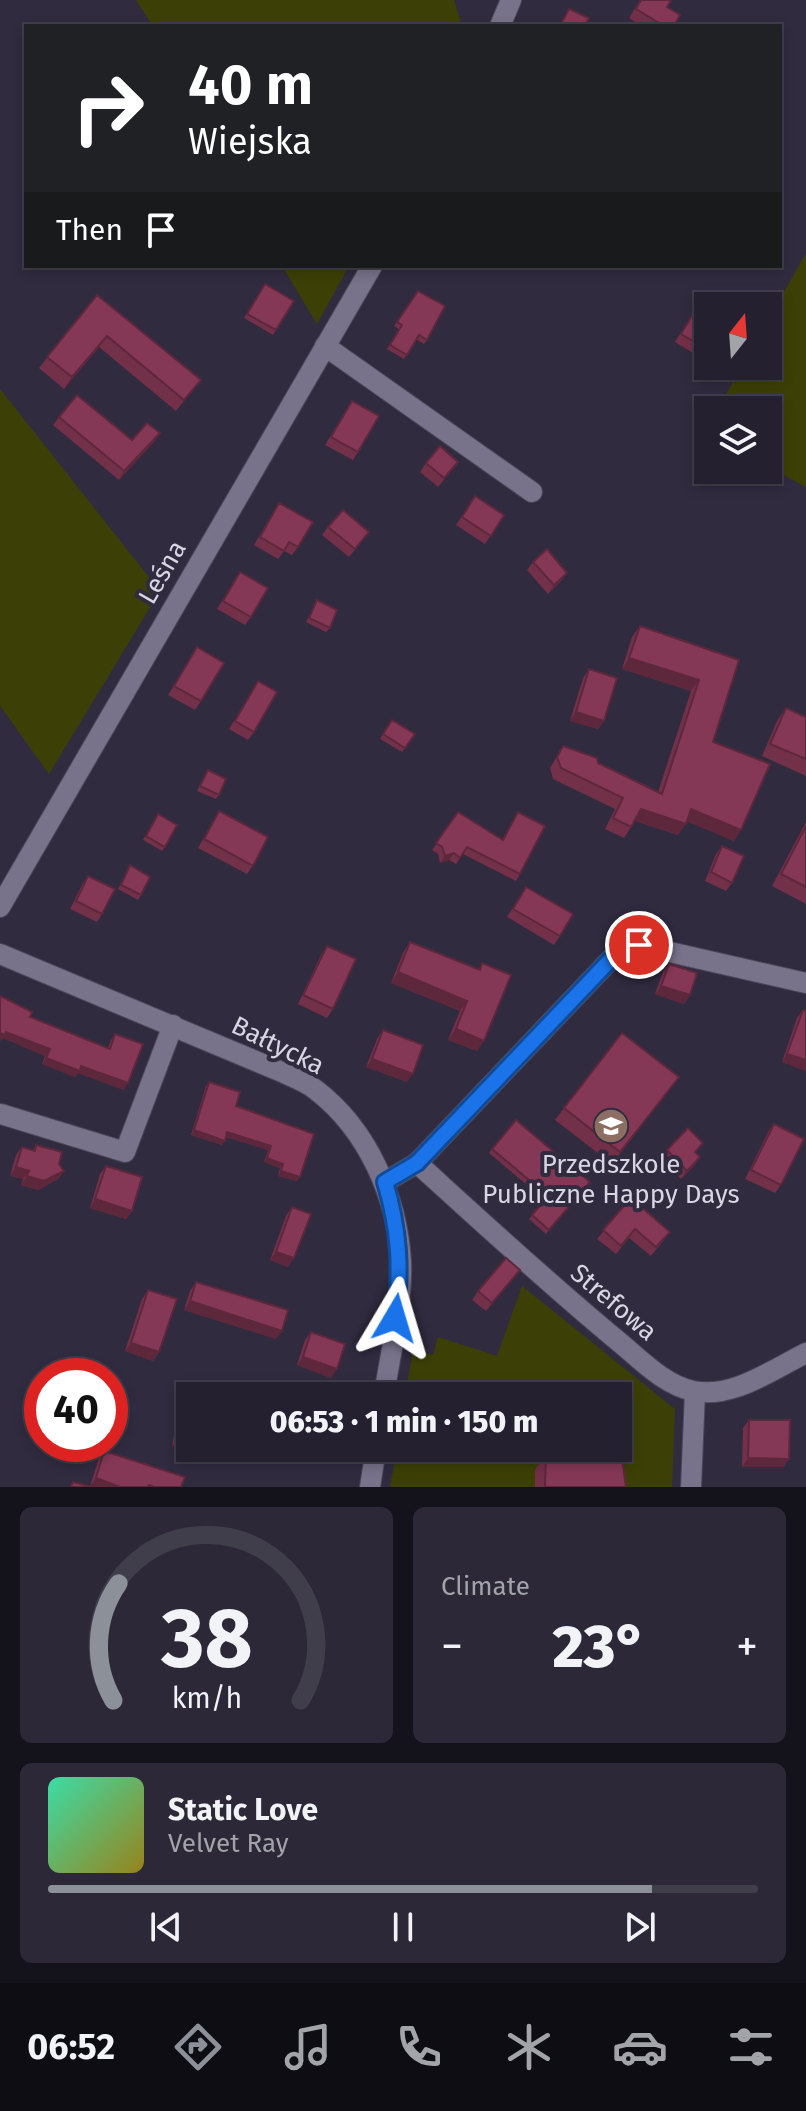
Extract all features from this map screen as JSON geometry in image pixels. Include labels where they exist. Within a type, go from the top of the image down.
[{"type":"street","points":[[501,24],[511,0]]},
{"type":"street","name":"Leśna","points":[[0,907],[371,268]]},
{"type":"street","points":[[325,346],[532,492]]},
{"type":"street","points":[[385,1182],[417,1163],[625,948],[639,945],[806,983]]},
{"type":"street","name":"Bałtycka","points":[[0,954],[173,1025],[315,1089],[344,1117],[385,1182],[395,1217],[401,1263],[386,1382]]},
{"type":"street","points":[[1,1114],[125,1152],[173,1025]]},
{"type":"street","name":"Strefowa","points":[[417,1163],[597,1324],[674,1386],[695,1392]]},
{"type":"street","points":[[691,1487],[695,1392],[719,1392],[745,1384],[806,1353]]},
{"type":"street","points":[[370,1487],[374,1462]]},
{"type":"green space","points":[[136,0],[454,0],[461,24],[152,24]]},
{"type":"green space","points":[[806,253],[806,487],[782,474],[782,396],[725,396],[734,380],[782,380],[782,295]]},
{"type":"green space","points":[[283,268],[348,268],[317,324]]},
{"type":"green space","points":[[0,389],[160,591],[49,774],[0,706]]},
{"type":"green space","points":[[522,1286],[675,1409],[672,1487],[390,1487],[394,1462],[632,1462],[632,1382],[407,1382],[413,1350],[433,1355],[438,1337],[497,1356]]},
{"type":"building","points":[[641,0],[671,0],[667,7],[680,15],[675,24],[661,24],[636,9]]},
{"type":"building","points":[[569,9],[589,18],[586,24],[561,24]]},
{"type":"building","points":[[265,284],[294,301],[276,330],[247,314]]},
{"type":"building","points":[[418,291],[445,306],[427,340],[419,335],[407,355],[390,345],[402,325],[397,322]]},
{"type":"building","points":[[97,295],[201,380],[184,400],[107,336],[72,377],[47,357]]},
{"type":"building","points":[[694,312],[694,342],[681,334]]},
{"type":"building","points":[[77,395],[132,440],[147,423],[160,433],[124,471],[59,417]]},
{"type":"building","points":[[352,401],[379,416],[358,452],[331,437]]},
{"type":"building","points":[[440,446],[458,462],[444,478],[426,463]]},
{"type":"building","points":[[475,496],[504,515],[491,536],[462,517]]},
{"type":"building","points":[[279,503],[313,522],[298,547],[289,542],[284,551],[260,537]]},
{"type":"building","points":[[343,510],[369,532],[355,549],[328,527]]},
{"type":"building","points":[[547,549],[567,573],[554,585],[533,562]]},
{"type":"building","points":[[240,572],[268,588],[251,617],[223,601]]},
{"type":"building","points":[[317,600],[337,610],[330,628],[309,618]]},
{"type":"building","points":[[640,626],[739,660],[713,742],[770,764],[741,830],[691,809],[686,824],[641,809],[631,827],[613,818],[623,798],[561,768],[557,757],[563,746],[597,758],[598,763],[662,794],[699,680],[629,658]]},
{"type":"building","points":[[197,647],[224,663],[201,701],[174,686]]},
{"type":"building","points":[[589,669],[617,678],[604,721],[576,712]]},
{"type":"building","points":[[258,681],[277,692],[254,732],[235,721]]},
{"type":"building","points":[[786,708],[806,717],[806,759],[770,744]]},
{"type":"building","points":[[392,720],[415,734],[405,748],[383,734]]},
{"type":"building","points":[[208,770],[226,779],[219,795],[200,786]]},
{"type":"building","points":[[219,811],[268,837],[253,866],[204,839]]},
{"type":"building","points":[[458,812],[503,840],[518,812],[545,826],[520,874],[467,847],[460,858],[454,853],[445,856],[442,847],[436,843]]},
{"type":"building","points":[[158,814],[177,825],[165,847],[146,836]]},
{"type":"building","points":[[806,826],[806,887],[781,874]]},
{"type":"building","points":[[722,846],[744,856],[732,883],[711,872]]},
{"type":"building","points":[[130,865],[150,877],[141,895],[121,885]]},
{"type":"building","points":[[88,876],[115,889],[102,914],[76,901]]},
{"type":"building","points":[[526,887],[573,914],[560,936],[513,909]]},
{"type":"building","points":[[410,942],[480,970],[482,963],[511,975],[484,1041],[456,1029],[467,1001],[398,972]]},
{"type":"building","points":[[327,946],[356,959],[333,1009],[303,995]]},
{"type":"building","points":[[669,964],[697,973],[690,995],[661,986]]},
{"type":"building","points":[[0,996],[32,1012],[30,1017],[110,1049],[115,1034],[143,1044],[128,1083],[81,1066],[80,1071],[46,1058],[50,1049],[6,1032],[5,1035],[0,1033]]},
{"type":"building","points":[[803,1010],[806,1011],[806,1060],[787,1054]]},
{"type":"building","points":[[383,1030],[423,1045],[413,1074],[372,1059]]},
{"type":"building","points":[[622,1033],[679,1077],[620,1152],[564,1108]]},
{"type":"building","points":[[209,1082],[240,1092],[236,1106],[314,1134],[300,1177],[281,1171],[283,1164],[267,1158],[271,1146],[227,1132],[225,1141],[194,1130]]},
{"type":"building","points":[[516,1120],[590,1182],[549,1230],[532,1215],[548,1196],[492,1149]]},
{"type":"building","points":[[774,1124],[804,1139],[781,1185],[751,1170]]},
{"type":"building","points":[[688,1128],[703,1143],[695,1152],[700,1157],[687,1171],[667,1150]]},
{"type":"building","points":[[36,1145],[62,1152],[59,1164],[64,1171],[44,1181],[27,1176],[29,1171],[16,1167],[22,1147],[35,1151]]},
{"type":"building","points":[[106,1166],[142,1177],[132,1211],[95,1199]]},
{"type":"building","points":[[631,1198],[670,1232],[656,1247],[635,1229],[621,1246],[603,1230]]},
{"type":"building","points":[[292,1207],[311,1214],[294,1258],[276,1252]]},
{"type":"building","points":[[506,1258],[520,1270],[492,1303],[478,1291]]},
{"type":"building","points":[[196,1282],[288,1310],[282,1331],[190,1301]]},
{"type":"building","points":[[148,1290],[177,1299],[159,1352],[131,1343]]},
{"type":"building","points":[[311,1332],[345,1344],[337,1369],[303,1357]]},
{"type":"building","points":[[749,1420],[790,1420],[789,1459],[748,1458]]},
{"type":"building","points":[[128,1459],[185,1477],[181,1487],[120,1487],[96,1478],[101,1462],[128,1462]]},
{"type":"building","points":[[546,1462],[623,1462],[626,1487],[545,1487]]},
{"type":"building","points":[[73,1482],[93,1487],[71,1487]]},
{"type":"place","name":"Przedszkole Publiczne Happy Days","points":[[611,1126]]},
{"type":"route","points":[[395,1318],[401,1263],[395,1217],[385,1182],[417,1163],[613,957],[625,948],[639,945]]}]
